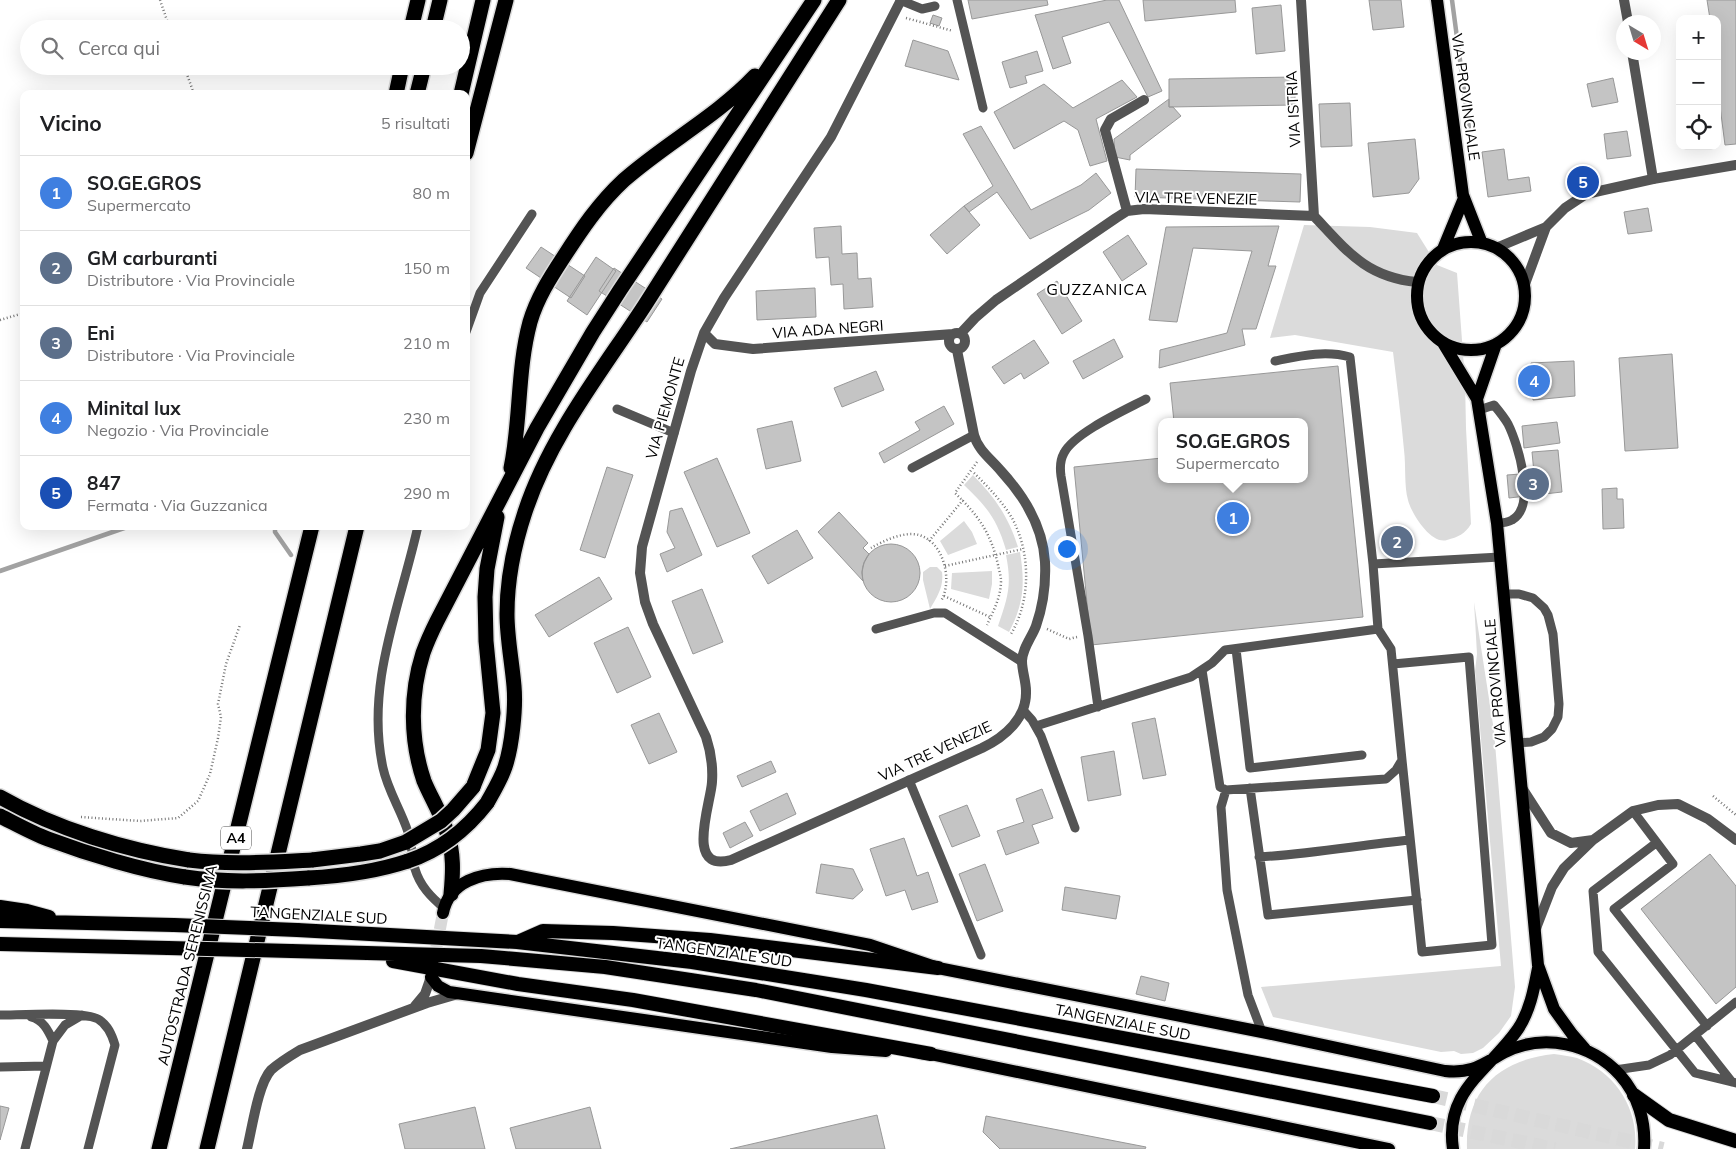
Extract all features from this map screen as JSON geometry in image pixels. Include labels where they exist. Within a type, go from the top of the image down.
[{"type":"highway","points":[[413,20],[418,0]]},
{"type":"highway","points":[[435,20],[440,0]]},
{"type":"highway","points":[[470,56],[483,0]]},
{"type":"highway","points":[[470,138],[506,0]]},
{"type":"highway","points":[[452,894],[452,849],[447,831],[424,780],[416,748],[413,710],[416,682],[423,652],[436,621],[550,404],[606,312],[814,0]]},
{"type":"highway","points":[[0,816],[48,839],[107,858],[170,875],[210,880],[254,881],[352,875],[384,870],[408,862],[441,846],[472,822],[487,803],[505,768],[512,728],[514,689],[507,616],[508,585],[514,550],[521,526],[541,473],[559,437],[579,404],[645,305],[839,0]]},
{"type":"highway","points":[[0,798],[19,808],[86,835],[155,854],[208,862],[258,863],[312,860],[361,854],[406,842],[441,821],[472,787],[488,750],[493,713],[486,641],[485,597],[487,569],[491,541],[514,451],[521,371],[528,331],[535,306],[549,280],[586,223],[616,188],[640,167],[730,100],[779,52]]},
{"type":"highway","points":[[397,90],[400,75]]},
{"type":"highway","points":[[418,90],[422,75]]},
{"type":"highway","points":[[462,90],[465,75]]},
{"type":"highway","name":"AUTOSTRADA SERENISSIMA","points":[[159,1149],[311,530]]},
{"type":"highway","points":[[207,1149],[356,530]]},
{"type":"highway","points":[[0,908],[27,910],[66,923]]},
{"type":"highway","name":"TANGENZIALE SUD","points":[[0,921],[298,930],[517,942],[692,962],[827,984],[1433,1096]]},
{"type":"highway","points":[[517,942],[543,931],[613,933],[710,940],[938,968]]},
{"type":"highway","points":[[0,944],[490,957],[605,967],[747,988],[1430,1123]]},
{"type":"highway","points":[[0,952],[82,946]]},
{"type":"highway","points":[[323,952],[386,959],[518,984],[633,1000],[931,1054]]},
{"type":"highway","points":[[1634,1095],[1668,1120],[1736,1140]]},
{"type":"main road","name":"VIA PROVINCIALE","points":[[1437,0],[1464,198],[1480,241],[1464,241],[1443,249],[1428,261],[1418,282],[1416,295],[1418,313],[1427,329],[1443,343],[1457,349],[1476,350],[1496,344],[1508,335],[1519,321],[1526,296],[1525,284]]},
{"type":"main road","name":"VIA PROVINCIALE","points":[[1443,249],[1464,198]]},
{"type":"main road","points":[[1480,241],[1496,248],[1512,262],[1525,284]]},
{"type":"main road","name":"VIA PROVINCIALE","points":[[1443,343],[1478,404],[1497,523],[1538,965]]},
{"type":"main road","name":"VIA PROVINCIALE","points":[[1478,404],[1496,344]]},
{"type":"main road","points":[[443,911],[452,894],[464,883],[477,876],[494,873],[510,874],[870,946],[938,968],[1262,1032],[1445,1071],[1463,1071],[1490,1062],[1505,1052],[1536,1043],[1560,1043],[1585,1049],[1600,1057],[1625,1080],[1634,1095],[1640,1111],[1644,1127],[1644,1149]]},
{"type":"main road","points":[[1538,965],[1554,1009],[1568,1030],[1585,1049]]},
{"type":"main road","points":[[1453,1149],[1452,1131],[1459,1103],[1467,1086],[1509,1041],[1523,1021],[1532,995],[1538,965]]},
{"type":"main road","points":[[431,977],[443,989],[463,994],[832,1047],[931,1054],[1389,1149]]},
{"type":"street","name":"VIA PIEMONTE","points":[[712,859],[704,848],[703,838],[712,783],[712,764],[709,746],[644,602],[640,582],[642,547],[691,371],[704,333],[724,298],[831,137],[900,0]]},
{"type":"street","name":"VIA ISTRIA","points":[[1301,0],[1314,216]]},
{"type":"street","points":[[1624,0],[1627,15]]},
{"type":"street","points":[[1633,60],[1653,178]]},
{"type":"street","points":[[1127,212],[1105,130],[1111,119],[1144,100]]},
{"type":"street","points":[[1496,248],[1546,227],[1565,208],[1586,194],[1653,178],[1736,164]]},
{"type":"street","name":"VIA TRE VENEZIE","points":[[712,859],[720,862],[731,860],[996,741],[1012,728],[1023,710],[1026,693],[1022,662],[1024,651],[1036,625],[1042,603],[1045,579],[1044,556],[1040,536],[1025,501],[1011,482],[984,453],[977,443],[974,434],[955,340],[981,312],[1004,294],[1127,212],[1144,209],[1314,216]]},
{"type":"street","points":[[1314,216],[1341,245],[1366,266],[1382,275],[1418,282]]},
{"type":"street","points":[[1525,284],[1546,227]]},
{"type":"street","name":"VIA ADA NEGRI","points":[[704,333],[715,344],[753,349],[925,337],[955,340]]},
{"type":"street","points":[[1522,788],[1551,833],[1571,843],[1593,840]]},
{"type":"street","points":[[1535,932],[1552,887],[1564,868],[1593,840],[1633,811],[1658,805],[1678,804],[1708,819],[1736,840]]},
{"type":"street","points":[[411,1009],[426,994],[431,977]]},
{"type":"street","points":[[247,1149],[261,1090],[270,1072],[284,1060],[300,1050],[411,1009],[445,997],[463,994]]},
{"type":"lane","points":[[900,0],[922,10],[935,6]]},
{"type":"lane","points":[[957,0],[983,108]]},
{"type":"lane","points":[[470,321],[480,293],[532,214]]},
{"type":"lane","points":[[1275,361],[1316,354],[1339,354],[1350,357],[1373,564],[1378,629],[1392,648],[1393,664],[1402,760],[1422,952],[1492,945],[1469,657],[1393,664]]},
{"type":"lane","points":[[1098,707],[1061,476],[1061,461],[1064,453],[1076,440],[1146,399]]},
{"type":"lane","points":[[1478,404],[1494,405],[1504,418],[1514,439],[1523,475],[1525,498],[1522,508],[1513,520],[1497,523]]},
{"type":"lane","points":[[617,408],[674,433]]},
{"type":"lane","points":[[912,468],[974,434]]},
{"type":"lane","points":[[417,530],[410,564],[385,650],[377,727],[387,782],[409,833],[415,869],[426,891],[443,911]]},
{"type":"lane","points":[[1373,564],[1500,557]]},
{"type":"lane","points":[[1503,594],[1519,594],[1533,598],[1544,608],[1548,615],[1553,634],[1559,704],[1558,717],[1552,729],[1544,737],[1531,742],[1517,743]]},
{"type":"lane","points":[[876,629],[934,613],[945,613],[1022,662]]},
{"type":"lane","points":[[1036,726],[1191,678],[1225,650],[1378,629]]},
{"type":"lane","points":[[1236,648],[1250,768],[1362,755]]},
{"type":"lane","points":[[1202,670],[1220,787],[1226,790],[1386,779],[1396,770],[1402,760]]},
{"type":"lane","points":[[1023,710],[1036,726],[1075,828]]},
{"type":"lane","points":[[909,780],[981,955]]},
{"type":"lane","points":[[1250,788],[1268,914],[1416,900]]},
{"type":"lane","points":[[1226,790],[1221,807],[1227,890],[1248,995],[1262,1032]]},
{"type":"lane","points":[[1633,811],[1673,864],[1614,909],[1706,1026]]},
{"type":"lane","points":[[1259,857],[1293,855],[1332,848],[1410,840]]},
{"type":"lane","points":[[1656,843],[1593,892],[1598,952],[1695,1073],[1734,1083]]},
{"type":"lane","points":[[1615,1070],[1649,1065],[1670,1055],[1736,1002]]},
{"type":"lane","points":[[24,1014],[37,1018],[47,1027],[53,1041]]},
{"type":"lane","points":[[0,1015],[82,1015],[97,1018],[105,1024],[112,1034],[114,1045],[88,1149]]},
{"type":"lane","points":[[25,1149],[53,1041],[65,1025],[82,1015]]},
{"type":"lane","points":[[1695,1035],[1734,1083]]},
{"type":"lane","points":[[0,1067],[46,1066]]},
{"type":"path","points":[[160,0],[167,20]]},
{"type":"path","points":[[893,14],[965,34]]},
{"type":"path","points":[[187,75],[193,90]]},
{"type":"path","points":[[0,320],[20,314]]},
{"type":"path","points":[[984,453],[955,492],[971,508],[983,524],[995,555],[1001,581],[997,604],[986,626]]},
{"type":"path","points":[[974,473],[993,492],[1008,513],[1023,549],[1026,576],[1024,601],[1017,623],[1011,634]]},
{"type":"path","points":[[929,541],[963,500]]},
{"type":"path","points":[[871,548],[901,535],[918,535],[929,541],[937,549],[947,580],[944,596],[934,613]]},
{"type":"path","points":[[944,566],[1023,549]]},
{"type":"path","points":[[944,596],[990,618]]},
{"type":"path","points":[[1036,625],[1069,639],[1088,636]]},
{"type":"path","points":[[72,816],[140,821],[178,818],[198,801],[210,774],[220,724],[221,717],[218,704],[226,664],[240,626]]},
{"type":"path","points":[[1713,796],[1736,815]]},
{"type":"shaded area","points":[[1304,225],[1370,227],[1417,233],[1437,265],[1457,273],[1465,381],[1471,524],[1464,533],[1447,540],[1435,538],[1417,520],[1410,506],[1406,488],[1405,456],[1393,352],[1295,335],[1270,338]]},
{"type":"shaded area","points":[[973,475],[1000,508],[1010,526],[1018,547],[1006,550],[999,530],[990,514],[964,485]]},
{"type":"shaded area","points":[[964,521],[972,532],[977,544],[948,555],[940,541]]},
{"type":"shaded area","points":[[1020,552],[1022,593],[1018,612],[1009,632],[998,626],[1009,583],[1006,555]]},
{"type":"shaded area","points":[[930,567],[937,567],[942,572],[942,582],[930,609],[923,572]]},
{"type":"shaded area","points":[[992,571],[989,599],[951,589],[952,573]]},
{"type":"shaded area","points":[[1474,602],[1494,731],[1515,987],[1511,1016],[1499,1033],[1483,1048],[1473,1053],[1461,1054],[1454,1051],[1441,1052],[1273,1017],[1261,987],[1501,966],[1475,671],[1477,654]]},
{"type":"shaded area","points":[[1554,1054],[1577,1058],[1591,1064],[1613,1082],[1622,1093],[1633,1119],[1635,1149],[1467,1149],[1468,1129],[1472,1111],[1479,1095],[1489,1082],[1501,1071],[1516,1063],[1534,1057]]},
{"type":"building","points":[[968,0],[1047,0],[1048,5],[972,19]]},
{"type":"building","points":[[1107,0],[1119,0],[1162,91],[1148,97],[1109,22],[1062,37],[1071,63],[1053,69],[1035,15]]},
{"type":"building","points":[[1143,0],[1235,0],[1236,12],[1145,21]]},
{"type":"building","points":[[1369,0],[1401,0],[1404,27],[1373,30]]},
{"type":"building","points":[[1707,0],[1736,0],[1736,144],[1725,145],[1721,114],[1721,15],[1709,15]]},
{"type":"building","points":[[1281,5],[1285,51],[1256,54],[1252,8]]},
{"type":"building","points":[[933,15],[942,18],[939,26],[930,23]]},
{"type":"building","points":[[913,40],[948,51],[959,80],[905,66]]},
{"type":"building","points":[[1037,51],[1043,71],[1025,76],[1027,83],[1010,88],[1002,62]]},
{"type":"building","points":[[1295,77],[1295,105],[1169,107],[1169,79]]},
{"type":"building","points":[[1613,78],[1618,102],[1592,107],[1587,84]]},
{"type":"building","points":[[1122,80],[1137,97],[1096,119],[1107,161],[1090,166],[1078,130],[1064,121],[1014,149],[994,112],[1044,84],[1073,108]]},
{"type":"building","points":[[1169,99],[1169,107],[1173,107],[1181,116],[1130,155],[1130,160],[1115,157],[1114,139]]},
{"type":"building","points":[[1350,103],[1352,146],[1321,147],[1319,104]]},
{"type":"building","points":[[981,126],[1031,210],[1081,185],[1096,173],[1111,193],[1089,210],[1030,239],[997,192],[969,212],[964,206],[993,186],[963,134]]},
{"type":"building","points":[[1627,131],[1631,156],[1607,159],[1604,134]]},
{"type":"building","points":[[1415,139],[1419,179],[1409,193],[1373,197],[1368,143]]},
{"type":"building","points":[[1504,149],[1508,180],[1529,177],[1531,191],[1488,197],[1482,152]]},
{"type":"building","points":[[1136,169],[1301,174],[1300,202],[1135,197]]},
{"type":"building","points":[[964,206],[980,225],[947,254],[930,235]]},
{"type":"building","points":[[1648,208],[1652,231],[1628,234],[1624,212]]},
{"type":"building","points":[[841,226],[842,254],[857,253],[858,279],[871,278],[873,307],[844,309],[843,284],[831,285],[829,257],[816,258],[814,228]]},
{"type":"building","points":[[1279,226],[1268,266],[1276,266],[1256,329],[1242,329],[1245,345],[1159,368],[1160,350],[1227,333],[1252,251],[1193,248],[1177,322],[1149,320],[1166,227]]},
{"type":"building","points":[[1128,235],[1147,264],[1122,281],[1103,252]]},
{"type":"building","points":[[541,247],[585,276],[571,298],[526,268]]},
{"type":"building","points":[[596,257],[616,271],[587,315],[567,301]]},
{"type":"building","points":[[614,268],[662,299],[647,322],[599,291]]},
{"type":"building","points":[[1057,281],[1082,321],[1062,334],[1037,294]]},
{"type":"building","points":[[815,288],[816,317],[757,320],[756,291]]},
{"type":"building","points":[[1114,339],[1123,357],[1083,379],[1073,361]]},
{"type":"building","points":[[1034,340],[1049,363],[1024,379],[1021,373],[1004,384],[992,367]]},
{"type":"building","points":[[1672,354],[1678,448],[1625,451],[1619,358]]},
{"type":"building","points":[[1574,361],[1575,396],[1533,400],[1531,363]]},
{"type":"building","points":[[1338,366],[1363,617],[1091,645],[1074,467],[1158,458],[1158,483],[1308,483],[1308,418],[1174,418],[1170,383]]},
{"type":"building","points":[[876,371],[884,390],[842,407],[834,388]]},
{"type":"building","points":[[944,406],[954,424],[884,463],[879,453],[920,430],[915,422]]},
{"type":"building","points":[[792,421],[801,461],[766,469],[757,429]]},
{"type":"building","points":[[1557,422],[1560,443],[1524,448],[1522,426]]},
{"type":"building","points":[[1558,450],[1562,492],[1509,498],[1507,475],[1534,473],[1532,452]]},
{"type":"building","points":[[717,458],[750,533],[717,547],[684,472]]},
{"type":"building","points":[[607,467],[633,475],[605,558],[580,550]]},
{"type":"building","points":[[1617,488],[1617,499],[1623,499],[1624,528],[1603,529],[1602,489]]},
{"type":"building","points":[[682,508],[702,555],[667,572],[660,554],[675,548],[667,532],[670,511]]},
{"type":"building","points":[[839,512],[868,543],[863,548],[869,554],[862,572],[863,581],[818,532]]},
{"type":"building","points":[[797,530],[813,558],[768,584],[752,556]]},
{"type":"building","points":[[891,544],[902,546],[915,557],[920,573],[918,584],[907,597],[891,602],[880,600],[867,589],[862,573],[864,562],[875,549]]},
{"type":"building","points":[[599,577],[612,599],[549,637],[535,615]]},
{"type":"building","points":[[702,589],[723,642],[693,654],[672,601]]},
{"type":"building","points":[[628,627],[651,677],[617,693],[594,643]]},
{"type":"building","points":[[659,713],[677,752],[649,764],[631,725]]},
{"type":"building","points":[[1155,718],[1166,775],[1143,779],[1132,723]]},
{"type":"building","points":[[1114,751],[1121,795],[1088,801],[1081,757]]},
{"type":"building","points":[[771,761],[776,772],[742,787],[737,776]]},
{"type":"building","points":[[1042,789],[1053,818],[1032,825],[1039,843],[1006,855],[997,831],[1024,822],[1016,799]]},
{"type":"building","points":[[787,793],[796,814],[760,831],[750,811]]},
{"type":"building","points":[[967,805],[980,836],[952,847],[939,816]]},
{"type":"building","points":[[745,822],[753,836],[730,848],[723,833]]},
{"type":"building","points":[[904,838],[917,876],[928,872],[938,902],[912,910],[905,890],[886,896],[870,849]]},
{"type":"building","points":[[1710,854],[1736,886],[1736,987],[1716,1004],[1641,909]]},
{"type":"building","points":[[821,864],[853,869],[863,890],[853,899],[816,893]]},
{"type":"building","points":[[985,864],[1003,911],[977,921],[959,874]]},
{"type":"building","points":[[1065,887],[1120,896],[1116,919],[1062,910]]},
{"type":"building","points":[[1141,976],[1169,983],[1165,1001],[1136,994]]},
{"type":"building","points":[[0,1106],[9,1108],[0,1140]]},
{"type":"building","points":[[475,1107],[485,1149],[405,1149],[399,1124]]},
{"type":"building","points":[[590,1107],[601,1149],[516,1149],[510,1128]]},
{"type":"building","points":[[877,1115],[885,1149],[730,1149]]},
{"type":"building","points":[[986,1116],[1146,1147],[1145,1149],[1000,1149],[983,1132]]},
{"type":"waterway","points":[[1452,0],[1469,128]]},
{"type":"waterway","points":[[0,571],[118,530]]},
{"type":"waterway","points":[[275,530],[291,555]]},
{"type":"tunnel","points":[[433,965],[443,913]]},
{"type":"tunnel","points":[[1433,1096],[1663,1149]]},
{"type":"tunnel","points":[[1430,1123],[1555,1149]]},
{"type":"place","name":"847","points":[[1583,182]]},
{"type":"place","name":"Minital lux","points":[[1534,381]]},
{"type":"place","name":"Eni","points":[[1533,484]]},
{"type":"place","name":"SO.GE.GROS","points":[[1233,518]]},
{"type":"place","name":"GM carburanti","points":[[1397,542]]},
{"type":"district","name":"GUZZANICA","points":[[1097,289]]}]
